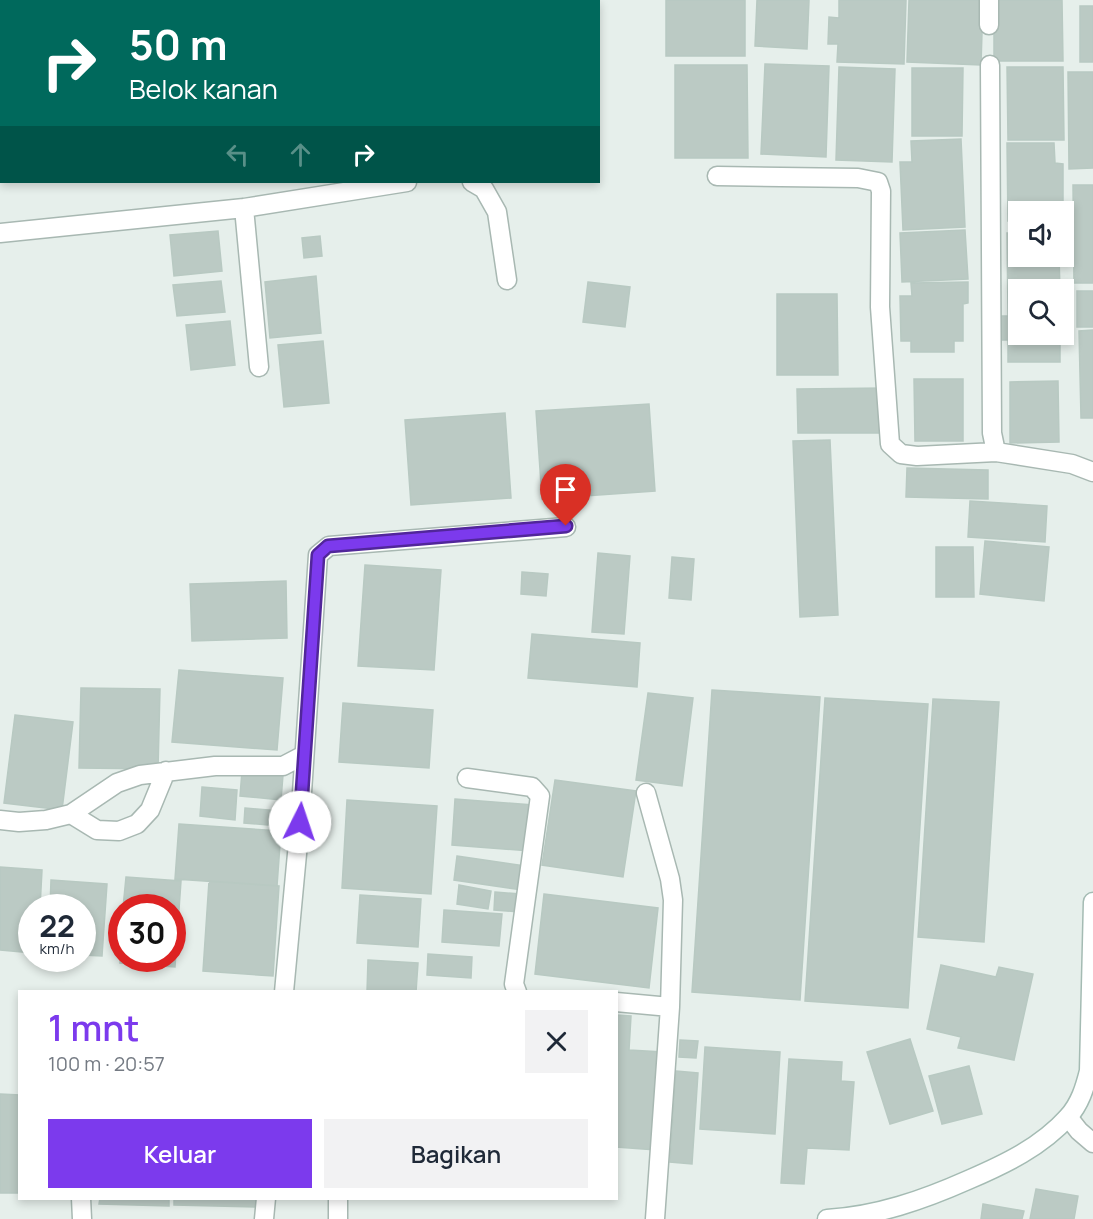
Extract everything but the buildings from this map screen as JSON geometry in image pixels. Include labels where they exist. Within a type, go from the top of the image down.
[{"type":"street","points":[[989,0],[989,25]]},
{"type":"street","points":[[990,65],[992,433],[996,452]]},
{"type":"street","points":[[717,176],[858,178],[878,182],[881,191],[880,307],[890,444],[902,454],[917,456],[996,452],[1072,464],[1093,472]]},
{"type":"street","points":[[0,233],[244,208],[401,183]]},
{"type":"street","points":[[474,183],[484,189],[497,212],[507,280]]},
{"type":"street","points":[[244,208],[259,367]]},
{"type":"street","points":[[284,990],[318,555],[328,546],[566,526]]},
{"type":"street","points":[[0,820],[19,822],[46,820],[71,814],[117,783],[140,775],[215,766],[283,766],[304,755]]},
{"type":"street","points":[[71,814],[97,830],[119,831],[136,824],[150,810],[166,771]]},
{"type":"street","points":[[467,778],[532,788],[540,796],[514,984],[516,990]]},
{"type":"street","points":[[646,793],[670,879],[673,900],[670,1007],[655,1219]]},
{"type":"street","points":[[827,1219],[898,1207],[925,1199],[1014,1160],[1068,1117],[1084,1090],[1089,1071],[1093,902]]},
{"type":"street","points":[[618,1002],[670,1007]]},
{"type":"street","points":[[1068,1117],[1093,1143]]},
{"type":"street","points":[[81,1200],[82,1219]]},
{"type":"street","points":[[264,1219],[266,1200]]},
{"type":"street","points":[[338,1200],[338,1219]]},
{"type":"route","points":[[300,822],[315,569],[318,555],[328,546],[566,526]]}]
